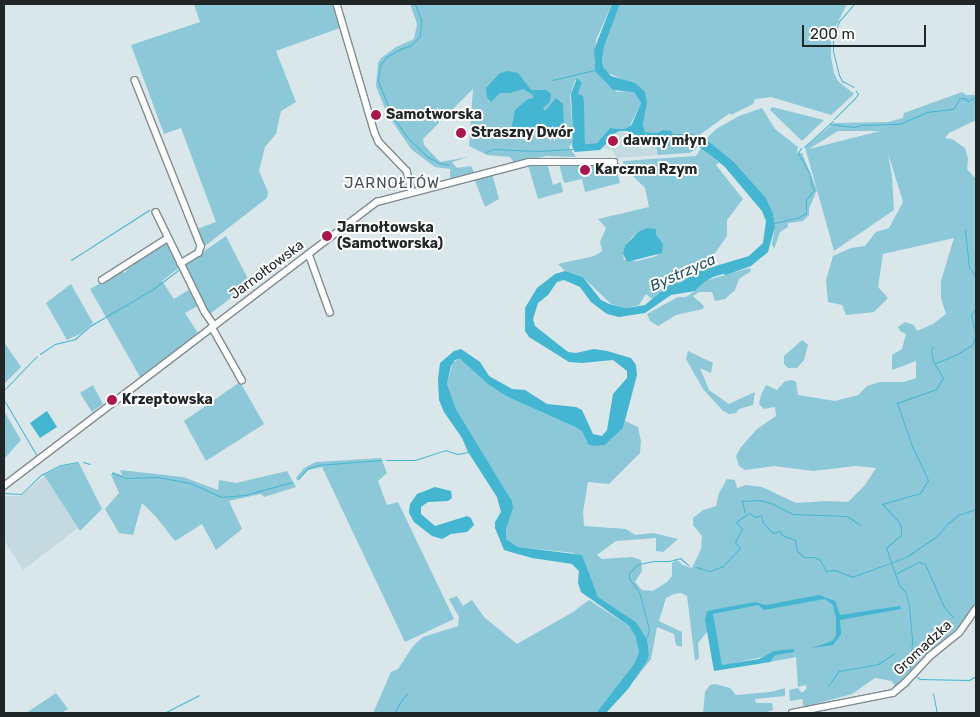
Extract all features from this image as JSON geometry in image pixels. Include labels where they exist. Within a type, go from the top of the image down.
[{"type":"street","points":[[337,4],[378,142],[407,171],[412,192]]},
{"type":"street","points":[[135,80],[201,246],[199,253],[181,264]]},
{"type":"street","name":"Jarnołtowska","points":[[4,486],[377,202],[529,162],[614,162]]},
{"type":"street","points":[[156,212],[205,312],[242,380]]},
{"type":"street","points":[[102,280],[168,238]]},
{"type":"street","points":[[309,254],[330,312]]},
{"type":"street","name":"Gromadzka","points":[[792,713],[811,712],[892,693],[905,683],[929,657],[959,633],[974,618],[976,609]]},
{"type":"shaded area","points":[[194,4],[332,4],[340,28],[276,51],[296,102],[281,111],[276,134],[265,147],[259,171],[268,192],[267,198],[205,246],[197,229],[216,222],[181,128],[164,134],[131,45],[200,22]]},
{"type":"shaded area","points":[[410,4],[612,4],[596,40],[594,63],[606,83],[617,92],[634,92],[637,96],[641,103],[631,126],[623,129],[610,128],[597,143],[585,144],[583,104],[578,94],[582,83],[575,80],[570,96],[573,133],[572,143],[569,147],[576,157],[547,156],[514,163],[510,157],[487,155],[469,146],[473,89],[423,139],[424,145],[440,162],[468,157],[452,162],[457,168],[471,166],[474,172],[450,178],[450,169],[435,167],[412,150],[387,114],[376,86],[378,63],[381,58],[396,47],[414,39],[417,24]]},
{"type":"shaded area","points":[[612,4],[620,4],[604,47],[602,62],[604,68],[611,76],[635,83],[645,92],[647,103],[643,124],[645,132],[657,133],[663,130],[671,131],[673,134],[692,134],[706,139],[734,162],[766,198],[773,213],[775,227],[768,252],[751,266],[726,275],[713,277],[704,282],[695,291],[671,295],[645,313],[619,317],[607,314],[591,302],[580,287],[564,280],[557,282],[548,295],[538,303],[533,319],[535,326],[568,352],[576,353],[594,349],[607,351],[631,358],[636,365],[637,375],[623,428],[605,445],[593,446],[588,444],[582,431],[506,396],[489,385],[460,359],[455,360],[451,366],[447,384],[456,409],[512,501],[513,508],[506,529],[506,539],[518,547],[582,555],[598,597],[636,622],[647,639],[649,654],[647,661],[628,689],[606,713],[596,713],[634,664],[639,652],[635,636],[629,626],[581,592],[578,583],[579,571],[572,564],[532,558],[504,550],[495,528],[495,522],[501,512],[497,497],[468,452],[462,438],[444,412],[439,400],[438,379],[440,363],[454,351],[461,349],[480,362],[489,376],[512,389],[525,390],[547,404],[576,407],[582,410],[593,434],[602,436],[607,430],[613,394],[627,378],[627,371],[613,360],[582,363],[569,362],[529,337],[525,331],[525,308],[537,288],[555,274],[565,271],[583,277],[601,300],[609,304],[626,308],[645,305],[670,284],[682,282],[689,277],[696,276],[699,271],[749,256],[763,243],[766,221],[762,211],[724,166],[698,146],[690,144],[657,146],[627,131],[620,131],[609,136],[607,143],[600,150],[575,152],[572,146],[571,94],[577,78],[582,83],[578,94],[583,96],[585,144],[597,143],[610,128],[623,129],[631,126],[641,103],[634,92],[613,90],[595,71],[594,50]]},
{"type":"shaded area","points":[[620,4],[847,4],[831,36],[831,57],[834,73],[838,81],[854,94],[831,115],[771,97],[755,99],[753,104],[731,115],[730,113],[698,136],[673,134],[670,131],[663,130],[657,133],[645,132],[643,124],[647,103],[619,78],[606,72],[602,62],[604,47]]},
{"type":"shaded area","points":[[508,71],[518,73],[531,90],[546,90],[551,94],[550,102],[543,108],[545,111],[556,98],[563,104],[564,131],[559,134],[514,131],[512,125],[515,110],[528,99],[533,98],[533,95],[523,89],[510,93],[500,93],[491,102],[487,97],[486,88],[500,73]]},
{"type":"shaded area","points":[[962,92],[966,95],[976,95],[976,120],[949,133],[945,138],[952,139],[965,148],[968,158],[967,169],[976,179],[976,602],[962,624],[925,655],[895,687],[892,681],[875,678],[852,694],[804,707],[802,699],[790,701],[789,690],[798,688],[802,693],[807,688],[805,685],[798,687],[796,657],[770,662],[766,656],[722,666],[715,631],[707,632],[698,643],[699,658],[695,661],[687,596],[681,593],[674,594],[666,598],[659,621],[682,632],[682,647],[676,645],[674,634],[657,627],[651,659],[632,683],[649,654],[647,639],[636,622],[598,597],[574,553],[518,547],[506,539],[506,529],[512,501],[456,409],[447,384],[453,362],[460,359],[489,385],[506,396],[582,431],[588,444],[605,445],[623,428],[625,421],[638,427],[641,441],[640,453],[609,484],[588,482],[583,512],[584,526],[626,529],[635,535],[653,533],[678,539],[663,552],[656,551],[656,538],[616,541],[597,555],[602,559],[632,557],[641,560],[642,571],[635,582],[642,590],[653,591],[667,582],[672,576],[672,563],[677,560],[683,565],[692,568],[701,549],[702,536],[693,525],[693,518],[703,510],[716,506],[719,493],[727,479],[735,480],[737,488],[746,485],[762,487],[796,503],[848,502],[865,485],[876,468],[856,466],[813,471],[774,466],[745,470],[739,466],[736,456],[741,447],[757,429],[776,416],[775,407],[764,409],[759,404],[766,385],[777,390],[785,381],[792,380],[796,382],[798,395],[835,401],[858,395],[867,386],[880,382],[904,382],[916,378],[916,361],[892,370],[892,355],[902,349],[906,334],[900,331],[898,327],[905,322],[914,325],[917,331],[933,324],[946,314],[941,298],[941,281],[954,238],[883,254],[878,287],[888,298],[874,312],[846,315],[842,305],[828,302],[826,280],[833,256],[851,248],[865,246],[876,232],[889,228],[903,202],[888,153],[892,176],[894,210],[834,251],[805,147],[834,123],[888,122],[903,118],[904,113]],"holes":[[[838,131],[880,131],[809,149]]]},
{"type":"shaded area","points":[[772,107],[824,120],[802,141],[770,110]]},
{"type":"shaded area","points":[[762,108],[775,129],[798,147],[797,153],[802,153],[817,190],[809,209],[809,215],[803,221],[788,223],[788,227],[780,232],[774,249],[772,244],[775,227],[773,213],[766,198],[734,162],[706,139],[716,129],[739,116]]},
{"type":"shaded area","points":[[623,131],[657,146],[658,155],[617,158],[612,150],[604,148],[612,134]]},
{"type":"shaded area","points":[[656,144],[692,144],[698,146],[689,153],[658,155]]},
{"type":"shaded area","points":[[701,148],[719,163],[716,165],[743,199],[727,220],[727,236],[713,256],[698,268],[699,271],[682,282],[670,284],[652,299],[646,294],[639,305],[626,308],[611,304],[583,277],[565,271],[558,264],[594,256],[602,251],[600,242],[606,228],[598,219],[649,207],[645,188],[624,167],[623,161],[696,156]],"holes":[[[656,229],[656,234],[663,244],[657,256],[637,261],[624,260],[623,254],[631,238],[638,232]]]},
{"type":"shaded area","points":[[547,163],[553,185],[561,182],[563,192],[538,199],[528,165]]},
{"type":"shaded area","points":[[559,164],[616,166],[620,183],[585,192],[582,179],[564,183]]},
{"type":"shaded area","points":[[492,173],[499,199],[485,207],[474,178]]},
{"type":"shaded area","points":[[647,228],[656,229],[656,234],[663,244],[662,253],[627,262],[623,254],[625,246],[638,232]]},
{"type":"shaded area","points":[[226,236],[250,283],[210,314],[184,265]]},
{"type":"shaded area","points":[[165,242],[180,267],[162,281],[174,299],[190,289],[199,305],[185,313],[198,333],[140,377],[90,289],[122,271],[124,273],[127,270],[126,266]]},
{"type":"shaded area","points":[[750,268],[751,271],[739,279],[735,290],[725,299],[715,301],[712,292],[699,292],[693,296],[704,306],[703,309],[676,315],[658,326],[650,321],[647,314],[678,297],[686,297],[704,281]]},
{"type":"shaded area","points":[[71,284],[93,323],[80,334],[67,340],[46,303]]},
{"type":"shaded area","points":[[802,340],[808,345],[804,360],[797,368],[788,368],[784,364],[784,356]]},
{"type":"shaded area","points":[[4,342],[21,367],[4,384]]},
{"type":"shaded area","points":[[688,351],[713,363],[711,373],[700,368],[709,390],[729,404],[755,392],[753,405],[739,409],[736,413],[729,414],[723,411],[703,389],[686,359]]},
{"type":"shaded area","points":[[240,382],[264,424],[206,461],[184,421]]},
{"type":"shaded area","points":[[93,385],[103,404],[92,412],[80,393]]},
{"type":"shaded area","points":[[4,411],[21,440],[4,459]]},
{"type":"shaded area","points":[[47,411],[57,427],[40,438],[30,423]]},
{"type":"shaded area","points":[[381,458],[387,473],[378,481],[387,505],[398,502],[454,619],[405,642],[322,467],[308,470],[298,481],[296,478],[304,468],[316,462]]},
{"type":"shaded area","points":[[79,463],[102,509],[80,531],[44,475],[62,466]]},
{"type":"shaded area","points":[[120,470],[183,477],[218,490],[219,480],[236,483],[287,471],[296,487],[264,497],[261,494],[229,501],[242,529],[216,550],[202,524],[175,541],[142,503],[133,535],[119,533],[105,509],[119,493],[111,475],[113,472],[122,475]]},
{"type":"shaded area","points":[[45,476],[78,528],[23,570],[4,540],[4,496],[20,496]]},
{"type":"shaded area","points":[[435,487],[451,491],[452,498],[448,501],[428,502],[421,507],[421,514],[435,526],[467,516],[471,518],[474,525],[467,532],[451,534],[442,539],[432,536],[414,522],[409,513],[410,504],[417,494]]},
{"type":"shaded area","points":[[819,595],[835,601],[840,615],[900,606],[901,609],[840,620],[841,634],[833,645],[812,648],[832,641],[836,636],[836,618],[833,605],[825,599],[764,610],[758,605],[713,614],[722,665],[759,659],[774,651],[794,649],[794,652],[775,655],[770,662],[714,671],[705,620],[707,611],[755,602],[766,605]]},
{"type":"shaded area","points":[[457,596],[463,606],[472,600],[484,617],[517,644],[573,612],[589,600],[629,626],[635,636],[639,652],[634,664],[596,713],[373,713],[391,672],[398,669],[413,646],[423,637],[458,626],[459,617],[449,599]]},
{"type":"shaded area","points":[[715,684],[730,688],[736,695],[771,692],[785,688],[785,696],[755,699],[756,703],[772,703],[773,710],[764,713],[703,713],[705,692],[710,685]]},
{"type":"shaded area","points":[[56,693],[68,709],[61,713],[26,713]]},
{"type":"waterway","points":[[415,4],[421,20],[420,36],[410,46],[402,48],[386,57],[380,66],[378,81],[391,114],[407,137],[428,157],[439,163],[449,165]]},
{"type":"waterway","points":[[854,4],[839,21],[833,38],[833,51],[839,75],[842,81],[854,87]]},
{"type":"waterway","points":[[552,80],[595,70]]},
{"type":"waterway","points":[[834,119],[855,98],[858,94],[856,91]]},
{"type":"waterway","points":[[830,124],[854,127],[861,125],[899,124],[927,112],[953,109],[960,98],[968,101],[976,97]]},
{"type":"waterway","points":[[804,147],[833,121]]},
{"type":"waterway","points":[[774,223],[799,217],[806,213],[806,199],[814,190],[810,174],[798,153],[801,148]]},
{"type":"waterway","points":[[486,152],[493,149],[537,151],[573,149]]},
{"type":"waterway","points":[[71,260],[149,210]]},
{"type":"waterway","points":[[965,230],[969,267],[976,277]]},
{"type":"waterway","points":[[40,354],[55,344],[75,339],[90,326],[153,289],[180,269]]},
{"type":"waterway","points":[[936,363],[972,345],[976,335],[971,315],[976,308]]},
{"type":"waterway","points":[[910,670],[912,639],[909,606],[906,593],[899,585],[886,548],[901,535],[901,528],[899,522],[882,504],[920,493],[928,480],[912,446],[897,403],[936,389],[943,378],[933,361],[931,350],[933,346]]},
{"type":"waterway","points":[[4,390],[37,356]]},
{"type":"waterway","points":[[4,400],[37,456]]},
{"type":"waterway","points":[[43,451],[54,443]]},
{"type":"waterway","points":[[386,460],[415,460],[445,450],[457,454],[468,452]]},
{"type":"waterway","points":[[4,482],[33,459]]},
{"type":"waterway","points":[[298,479],[307,469],[317,465],[382,460]]},
{"type":"waterway","points":[[4,493],[21,494],[41,475],[61,465],[78,462]]},
{"type":"waterway","points":[[83,462],[90,464]]},
{"type":"waterway","points":[[112,473],[126,478],[157,477],[190,483],[222,497],[245,495],[292,482]]},
{"type":"waterway","points":[[745,513],[742,501],[759,500],[771,503],[793,514],[847,516],[860,525]]},
{"type":"waterway","points":[[696,567],[710,571],[723,566],[740,548],[735,542],[742,529],[736,522],[749,513],[755,517],[761,515],[763,523],[773,533],[780,531],[782,535],[795,540],[797,551],[804,557],[814,557],[820,560],[826,571],[835,570],[852,577],[906,557],[937,536],[958,515],[976,509]]},
{"type":"waterway","points":[[647,637],[649,629],[639,592],[629,578],[629,573],[638,564],[654,561],[669,561],[680,558],[688,565]]},
{"type":"waterway","points":[[897,573],[919,562],[925,564],[944,607],[953,617]]},
{"type":"waterway","points":[[828,686],[839,671],[878,664],[895,653]]},
{"type":"waterway","points":[[917,677],[920,679],[969,680],[976,676]]},
{"type":"waterway","points":[[394,713],[408,693]]},
{"type":"waterway","points":[[933,693],[937,713]]},
{"type":"waterway","points":[[164,713],[199,695]]},
{"type":"place","name":"Samotworska","points":[[376,115]]},
{"type":"place","name":"Straszny Dwór","points":[[461,133]]},
{"type":"place","name":"dawny młyn","points":[[613,141]]},
{"type":"place","name":"Karczma Rzym","points":[[585,170]]},
{"type":"place","name":"Jarnołtowska (Samotworska)","points":[[327,236]]},
{"type":"place","name":"Krzeptowska","points":[[112,400]]},
{"type":"district","name":"JARNOŁTÓW","points":[[392,184]]},
{"type":"water label","name":"Bystrzyca","points":[[683,273]]}]
